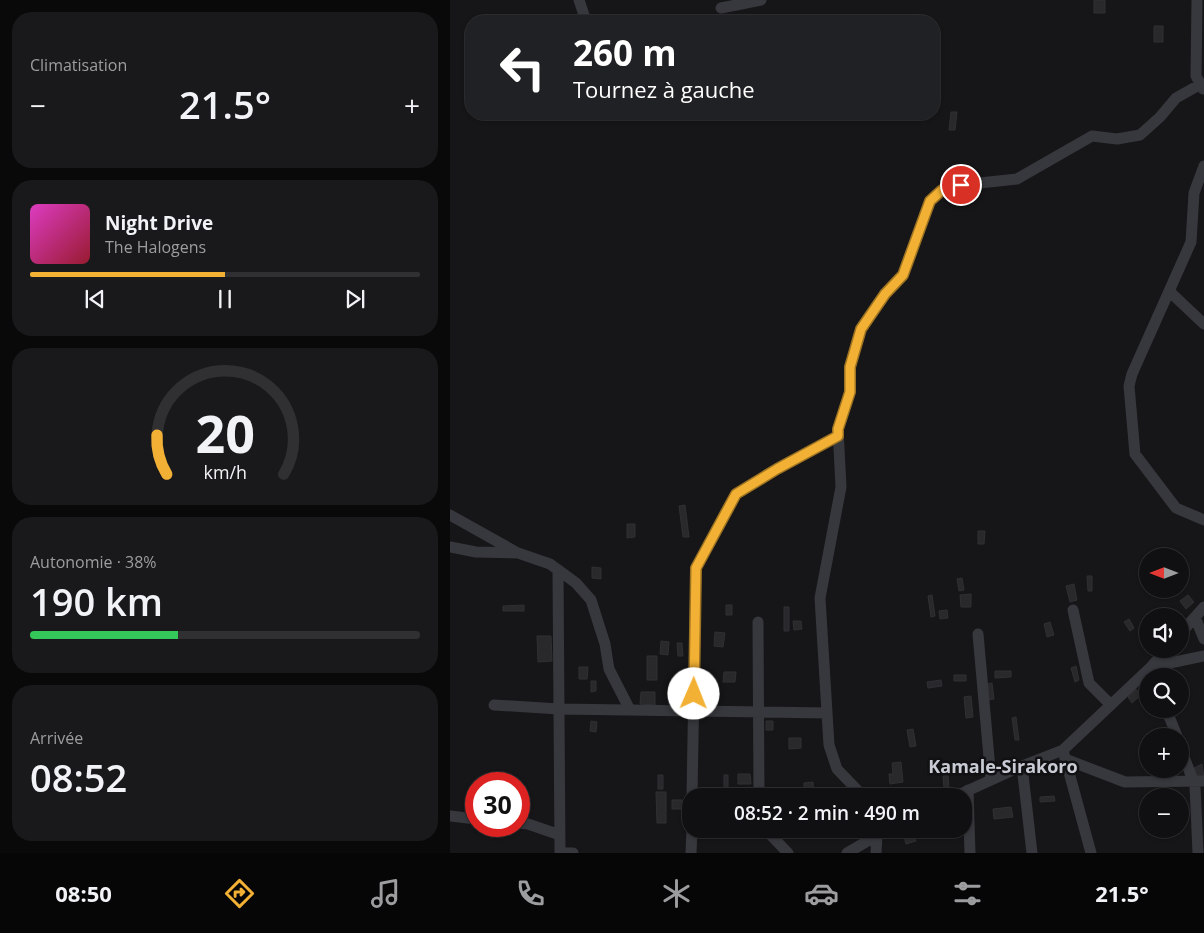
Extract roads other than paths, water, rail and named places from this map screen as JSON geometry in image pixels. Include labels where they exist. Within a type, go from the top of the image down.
[{"type":"street","points":[[579,0],[584,15]]},
{"type":"street","points":[[726,5],[761,0]]},
{"type":"street","points":[[855,788],[837,769],[829,745],[820,598],[841,487],[838,429],[850,392],[850,367],[861,329],[885,294],[903,275],[930,201],[942,190],[961,185],[1017,179],[1092,136],[1117,139],[1140,135],[1160,117],[1176,98],[1202,87],[1196,76],[1197,0]]},
{"type":"street","points":[[1204,166],[1194,193],[1191,242],[1132,374],[1129,386],[1135,454],[1176,508],[1204,520]]},
{"type":"street","points":[[1169,291],[1204,324]]},
{"type":"street","points":[[692,788],[696,568],[736,494],[838,436]]},
{"type":"street","points":[[450,515],[518,553],[550,564],[576,583],[591,600],[605,644],[610,669],[630,710]]},
{"type":"street","points":[[450,547],[476,552],[518,553]]},
{"type":"street","points":[[558,570],[560,853],[573,853]]},
{"type":"street","points":[[1189,624],[1204,607]]},
{"type":"street","points":[[1073,610],[1089,683],[1110,706]]},
{"type":"street","points":[[1195,617],[1204,639]]},
{"type":"street","points":[[758,622],[759,788]]},
{"type":"street","points":[[978,634],[991,780]]},
{"type":"street","points":[[1166,668],[1204,656]]},
{"type":"street","points":[[972,788],[1022,766],[1064,754],[1110,706],[1139,683]]},
{"type":"street","points":[[494,705],[559,710],[827,713]]},
{"type":"street","points":[[1064,754],[1125,782],[1199,782]]},
{"type":"street","points":[[1064,754],[1091,853]]},
{"type":"street","points":[[1189,763],[1199,782],[1198,853]]},
{"type":"street","points":[[1022,766],[1032,853]]},
{"type":"street","points":[[450,816],[465,818]]},
{"type":"street","points":[[530,825],[560,835]]},
{"type":"street","points":[[691,853],[692,838]]},
{"type":"street","points":[[774,838],[788,853]]},
{"type":"street","points":[[847,853],[871,838]]},
{"type":"street","points":[[876,853],[877,838]]},
{"type":"street","points":[[970,838],[970,853]]},
{"type":"district","name":"Kamale-Sirakoro","points":[[1003,767]]}]
